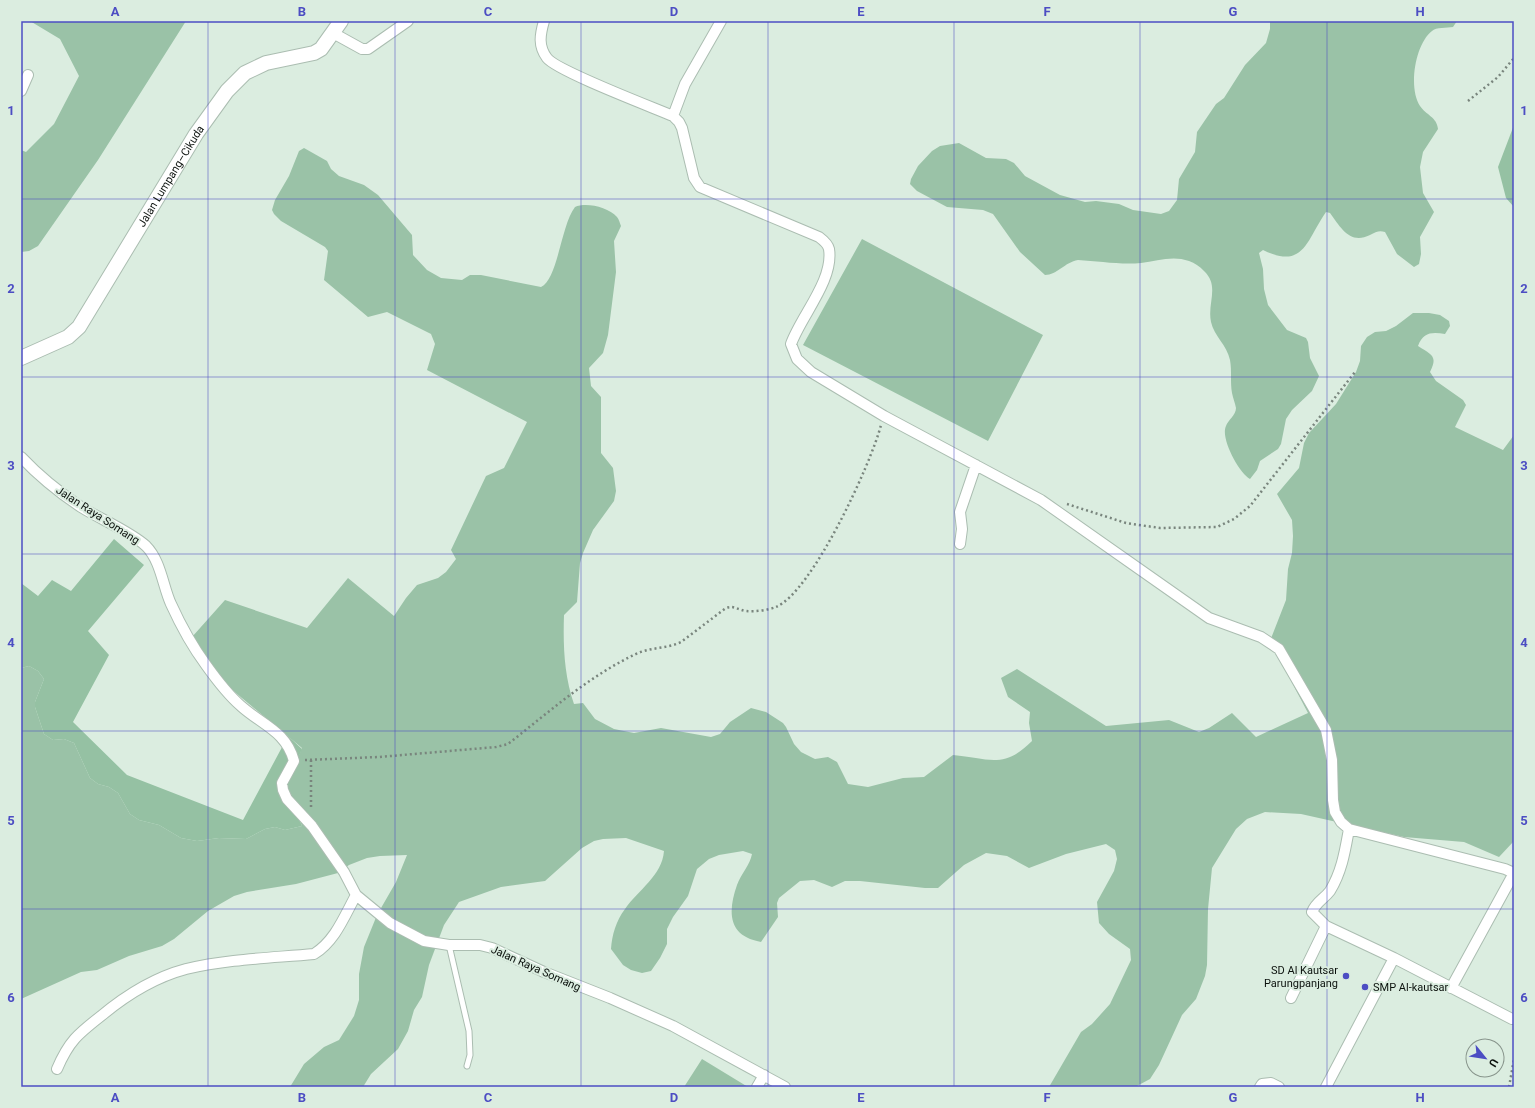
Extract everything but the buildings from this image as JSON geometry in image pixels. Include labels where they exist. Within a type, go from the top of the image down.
[{"type":"street","name":"Jalan Lumpang–Cikuda","points":[[21,358],[68,337],[79,327],[196,134],[227,91],[246,73],[266,63],[321,49],[342,21]]},
{"type":"street","points":[[333,33],[362,49],[368,49],[408,21]]},
{"type":"street","points":[[544,21],[540,36],[540,45],[548,59],[568,71],[672,116],[679,122],[682,128],[694,178],[700,187],[819,237],[824,241],[829,248],[827,273],[791,344],[792,350],[797,359],[812,372],[884,416],[1041,500],[1209,618],[1261,637],[1280,649],[1326,730],[1332,760],[1333,800],[1335,812],[1341,822],[1349,829],[1505,869],[1514,873],[1452,988]]},
{"type":"street","points":[[672,116],[685,84],[721,21]]},
{"type":"street","points":[[21,91],[28,75]]},
{"type":"street","name":"Jalan Raya Somang","points":[[21,457],[58,490],[81,507],[146,546],[157,564],[171,604],[190,641],[202,659],[229,695],[248,712],[279,734],[291,750],[294,761],[282,783],[287,799],[312,826],[344,872],[356,895],[390,923],[424,941],[449,945],[480,945],[492,948],[544,972],[610,998],[672,1026],[785,1087]]},
{"type":"street","points":[[960,544],[962,529],[960,512],[976,465]]},
{"type":"street","points":[[1349,829],[1341,870],[1329,892],[1315,904],[1312,912],[1326,926],[1394,958],[1513,1019]]},
{"type":"street","points":[[57,1069],[66,1049],[80,1033],[112,1007],[157,980],[185,970],[226,962],[314,954],[326,947],[356,895]]},
{"type":"street","points":[[1290,998],[1326,926]]},
{"type":"street","points":[[1326,1087],[1394,958]]},
{"type":"street","points":[[757,1087],[764,1075]]},
{"type":"street","points":[[1260,1087],[1262,1084],[1270,1083],[1279,1087]]},
{"type":"lane","points":[[449,945],[469,1031],[470,1054],[467,1066]]},
{"type":"path","points":[[1468,100],[1498,77],[1514,58]]},
{"type":"path","points":[[1041,500],[1068,504],[1126,523],[1160,528],[1217,527],[1234,520],[1250,506],[1355,372]]},
{"type":"path","points":[[294,761],[378,757],[496,747],[508,744],[597,676],[638,653],[681,642],[726,608],[732,606],[746,611],[760,611],[776,607],[785,602],[804,584],[850,505],[878,438],[884,416]]},
{"type":"path","points":[[311,760],[312,826]]},
{"type":"path","points":[[1509,1087],[1514,1059]]},
{"type":"green space","points":[[30,21],[186,21],[98,160],[38,246],[29,251],[21,252],[21,150],[26,152],[54,124],[79,76],[60,39]]},
{"type":"green space","points":[[1270,21],[1457,21],[1453,27],[1436,29],[1426,37],[1421,46],[1415,67],[1414,89],[1416,98],[1422,109],[1436,122],[1438,129],[1423,152],[1420,167],[1423,193],[1434,212],[1420,237],[1421,254],[1419,264],[1414,267],[1397,254],[1385,232],[1381,231],[1363,238],[1351,236],[1342,229],[1330,213],[1326,212],[1308,242],[1296,254],[1287,257],[1263,250],[1259,253],[1263,269],[1264,289],[1268,305],[1287,330],[1306,338],[1310,358],[1319,376],[1312,391],[1292,410],[1286,419],[1281,444],[1278,449],[1260,461],[1257,470],[1250,479],[1236,463],[1226,438],[1226,426],[1236,411],[1231,389],[1230,360],[1211,322],[1210,308],[1212,289],[1209,277],[1204,271],[1191,262],[1177,258],[1141,263],[1078,260],[1069,263],[1053,273],[1045,275],[1020,252],[993,214],[983,210],[947,207],[917,191],[910,184],[918,166],[932,151],[940,146],[959,143],[986,158],[1006,159],[1014,163],[1025,176],[1060,195],[1085,202],[1096,201],[1119,204],[1133,210],[1161,214],[1169,211],[1177,200],[1179,179],[1195,152],[1197,132],[1216,104],[1224,98],[1245,65],[1266,43],[1270,29]]},
{"type":"green space","points":[[1514,125],[1514,207],[1506,198],[1498,167]]},
{"type":"green space","points":[[304,148],[327,161],[331,169],[339,176],[364,185],[378,195],[412,235],[413,255],[427,270],[441,278],[462,280],[470,275],[481,275],[541,287],[547,282],[552,274],[566,226],[575,207],[585,205],[597,206],[613,213],[617,217],[621,226],[614,241],[616,272],[608,335],[603,353],[589,368],[591,386],[601,397],[601,453],[613,468],[616,491],[614,501],[593,530],[583,553],[580,563],[577,602],[564,615],[565,660],[568,682],[574,704],[583,703],[595,719],[614,729],[634,733],[661,728],[711,737],[720,734],[730,722],[751,708],[766,712],[783,723],[794,744],[801,752],[815,759],[828,757],[837,762],[848,784],[868,787],[903,778],[924,777],[953,755],[995,760],[1004,759],[1022,750],[1032,741],[1029,723],[1030,712],[1008,697],[1001,678],[1017,669],[1106,726],[1169,720],[1199,732],[1209,728],[1232,713],[1256,737],[1308,713],[1270,641],[1286,600],[1288,569],[1292,553],[1293,536],[1292,520],[1277,494],[1299,468],[1304,443],[1309,433],[1336,404],[1356,372],[1360,361],[1361,346],[1367,337],[1375,332],[1386,331],[1396,326],[1413,313],[1440,315],[1449,321],[1450,326],[1445,334],[1428,334],[1422,338],[1418,346],[1432,356],[1433,362],[1430,372],[1436,381],[1463,400],[1466,405],[1455,427],[1503,450],[1514,435],[1514,841],[1499,857],[1464,842],[1404,837],[1301,814],[1265,812],[1247,819],[1236,829],[1212,868],[1208,909],[1207,965],[1205,976],[1196,999],[1182,1015],[1159,1065],[1150,1079],[1135,1087],[1049,1087],[1081,1032],[1092,1024],[1110,1004],[1131,960],[1130,949],[1109,934],[1099,923],[1097,902],[1114,871],[1117,859],[1115,850],[1106,844],[1066,854],[1029,868],[1007,856],[986,853],[964,865],[938,888],[860,881],[845,881],[832,887],[814,880],[800,881],[779,898],[777,903],[778,917],[761,942],[750,939],[736,928],[732,913],[732,904],[737,885],[752,854],[743,851],[719,855],[709,859],[697,869],[688,896],[673,917],[667,929],[667,944],[660,958],[651,971],[642,973],[631,970],[623,965],[611,949],[612,939],[617,923],[622,914],[630,902],[649,882],[659,868],[664,851],[626,838],[594,841],[582,848],[545,881],[501,887],[459,902],[444,925],[429,965],[422,997],[414,1010],[408,1031],[398,1049],[371,1074],[363,1087],[290,1087],[304,1064],[324,1047],[339,1040],[354,1016],[359,1000],[359,974],[364,947],[377,915],[396,882],[407,855],[367,858],[349,865],[338,873],[296,884],[247,892],[234,896],[208,911],[174,939],[162,946],[129,956],[97,970],[81,972],[21,999],[21,668],[29,666],[38,671],[44,679],[35,702],[35,707],[44,734],[53,740],[64,739],[74,743],[90,778],[98,784],[109,787],[118,793],[130,814],[139,820],[159,825],[181,838],[197,841],[219,838],[246,839],[265,829],[275,827],[285,830],[302,826],[285,788],[302,748],[218,678],[192,637],[225,600],[307,628],[348,578],[394,616],[417,585],[438,578],[446,572],[456,559],[451,550],[486,476],[504,468],[527,422],[427,370],[435,344],[431,334],[387,312],[368,317],[324,280],[328,251],[325,247],[281,221],[272,210],[275,200],[289,176],[299,151]]},
{"type":"green space","points":[[862,239],[1043,335],[988,441],[803,345]]},
{"type":"green space","points":[[114,539],[144,565],[88,631],[109,655],[73,722],[127,775],[243,820],[288,736],[302,749],[285,788],[302,826],[285,830],[275,827],[265,829],[246,839],[219,838],[197,841],[181,838],[159,825],[139,820],[130,814],[118,793],[109,787],[98,784],[90,778],[74,743],[64,739],[53,740],[44,734],[35,707],[35,702],[44,679],[38,671],[29,666],[21,668],[21,583],[38,596],[52,580],[71,591]]},
{"type":"green space","points":[[702,1059],[748,1087],[684,1087]]},
{"type":"place","name":"SD Al Kautsar Parungpanjang","points":[[1346,976]]},
{"type":"place","name":"SMP Al-kautsar","points":[[1365,987]]}]
